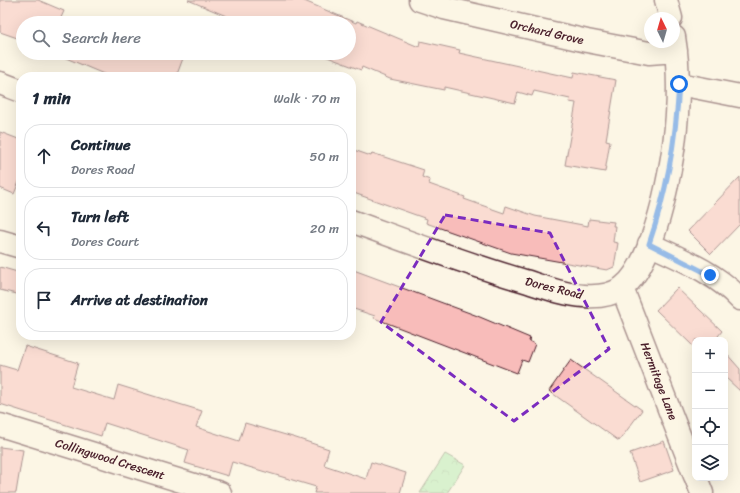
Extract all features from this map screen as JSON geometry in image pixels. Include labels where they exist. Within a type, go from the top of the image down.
[{"type":"street","name":"Orchard Grove","points":[[420,0],[444,8],[649,53],[663,48]]},
{"type":"street","points":[[666,0],[669,12]]},
{"type":"street","points":[[622,288],[638,268],[649,244],[667,184],[677,127],[679,84],[675,48]]},
{"type":"street","points":[[0,83],[16,89]]},
{"type":"street","points":[[679,84],[740,96]]},
{"type":"street","name":"Dores Road","points":[[356,223],[474,266],[575,294],[601,296],[622,288]]},
{"type":"street","points":[[0,241],[16,246]]},
{"type":"street","points":[[649,244],[710,275],[726,285],[740,299]]},
{"type":"street","name":"Hermitage Lane","points":[[622,288],[692,469]]},
{"type":"street","name":"Collingwood Crescent","points":[[0,425],[220,493]]},
{"type":"street","name":"Hermitage Lane","points":[[697,481],[702,493]]},
{"type":"highlighted area","points":[[445,215],[550,233],[609,349],[514,421],[381,322]]},
{"type":"green space","points":[[445,454],[465,465],[447,493],[420,493]]},
{"type":"building","points":[[0,0],[38,0],[64,11],[62,16],[16,16],[16,38],[0,32]]},
{"type":"building","points":[[188,0],[302,0],[340,16],[226,16]]},
{"type":"building","points":[[357,21],[419,47],[420,41],[460,50],[459,53],[573,78],[574,72],[616,80],[606,140],[610,141],[605,172],[565,165],[576,103],[569,102],[570,99],[534,91],[532,96],[518,92],[515,103],[444,87],[444,90],[390,79],[362,67],[361,70],[335,60],[356,60]]},
{"type":"building","points":[[71,60],[182,60],[178,72],[99,72]]},
{"type":"building","points":[[0,132],[16,138],[16,189],[14,194],[0,188]]},
{"type":"building","points":[[356,151],[371,156],[372,153],[424,170],[422,177],[430,180],[429,184],[465,197],[464,199],[504,213],[506,206],[535,216],[588,226],[589,219],[614,222],[613,242],[618,243],[614,267],[607,270],[511,253],[426,223],[427,219],[356,194]]},
{"type":"building","points":[[740,177],[740,224],[711,254],[688,231]]},
{"type":"building","points":[[0,267],[16,272],[16,294],[0,290]]},
{"type":"building","points":[[356,271],[475,315],[530,338],[529,341],[535,344],[528,362],[522,360],[517,373],[374,318],[375,316],[356,310]]},
{"type":"building","points":[[677,288],[722,331],[717,337],[692,337],[692,345],[656,310]]},
{"type":"building","points":[[25,346],[78,363],[71,387],[114,400],[118,385],[202,411],[196,427],[239,441],[245,423],[296,438],[329,449],[324,465],[366,479],[371,462],[406,473],[400,493],[314,493],[316,487],[232,462],[228,476],[185,463],[189,450],[105,423],[101,436],[0,404],[0,365],[17,370]]},
{"type":"building","points":[[728,355],[740,369],[740,391],[728,380]]},
{"type":"building","points":[[571,360],[642,410],[619,441],[549,391]]},
{"type":"building","points":[[664,441],[674,470],[640,482],[630,453]]},
{"type":"building","points":[[0,447],[23,450],[16,493],[0,493]]},
{"type":"route","points":[[679,84],[677,127],[667,184],[660,213],[649,244],[710,275]]}]
